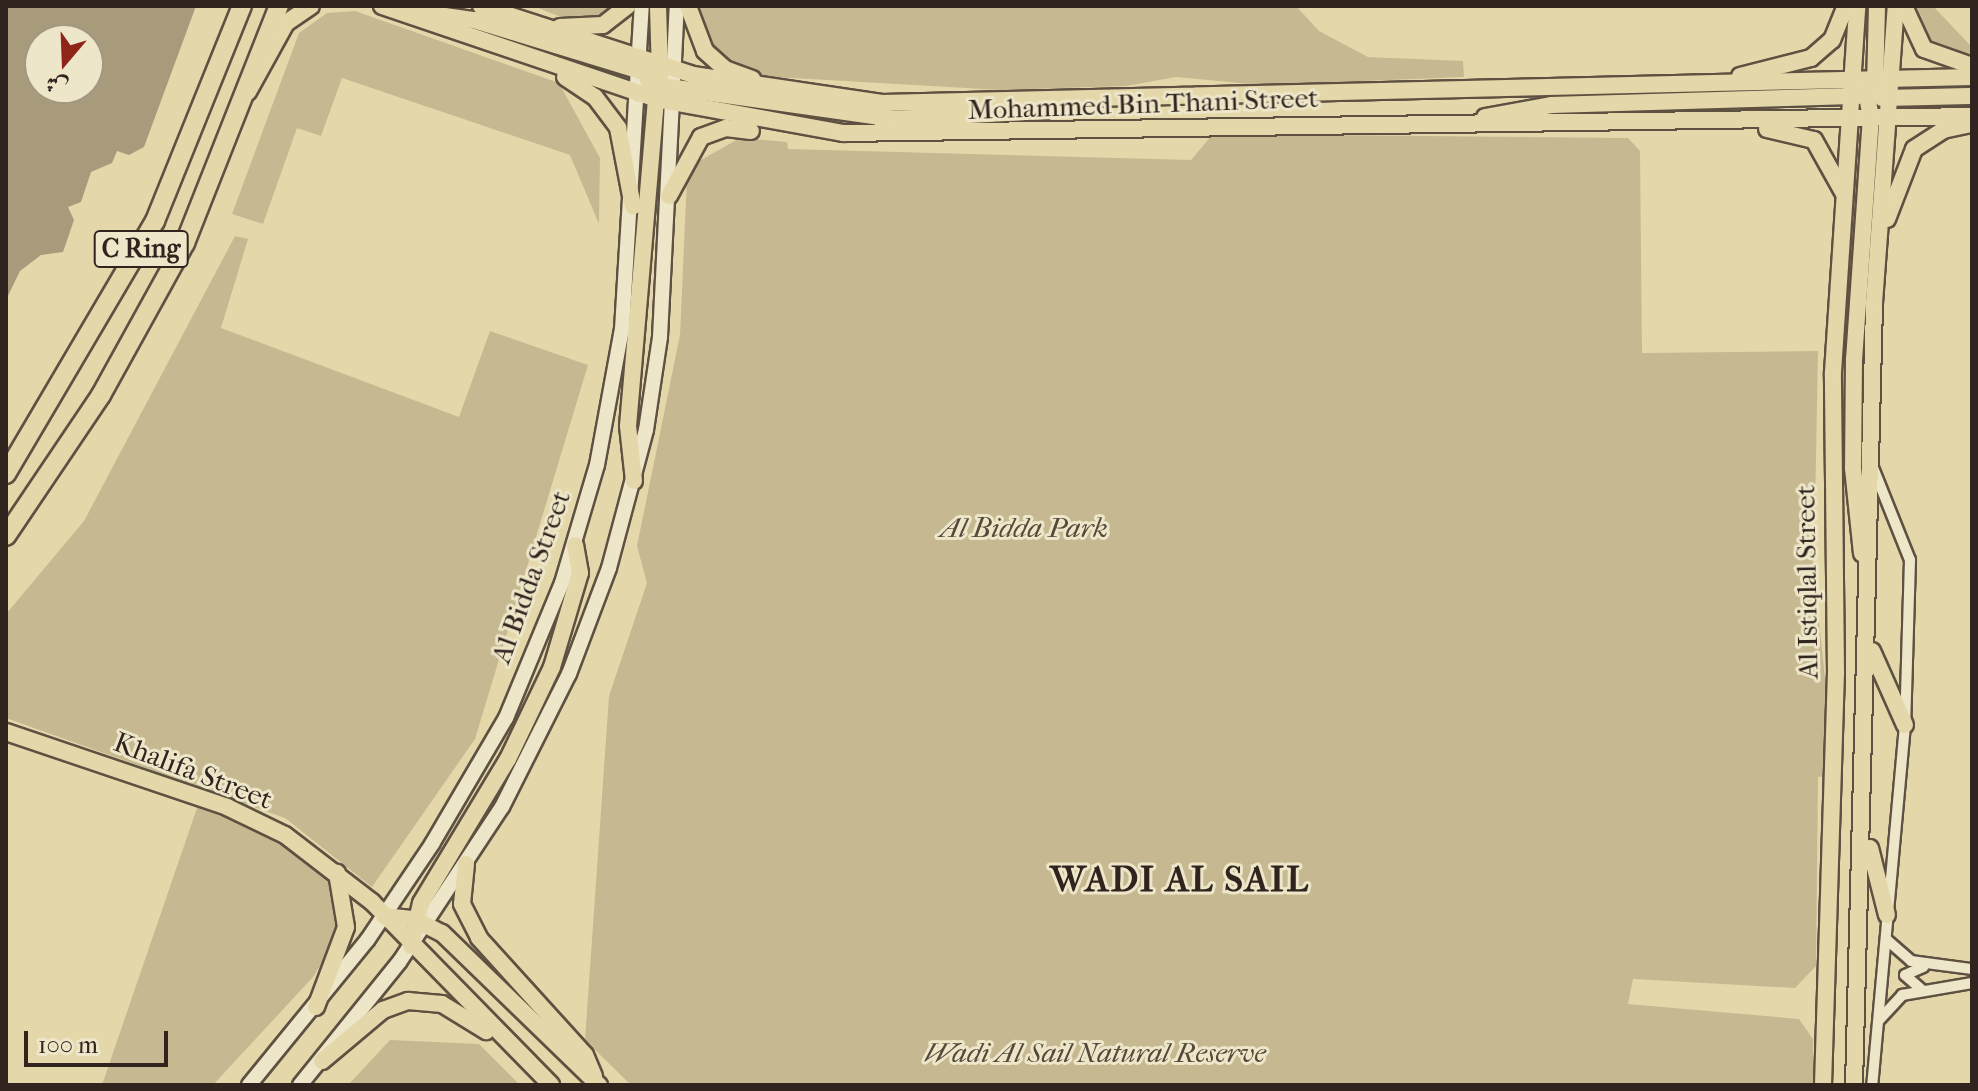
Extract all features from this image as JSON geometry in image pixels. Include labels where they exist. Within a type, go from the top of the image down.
[{"type":"highway","name":"C Ring","points":[[6,474],[71,374],[155,221],[242,6]]},
{"type":"highway","name":"C Ring","points":[[6,536],[137,335],[185,243],[248,92],[279,6]]},
{"type":"main road","points":[[248,92],[286,23],[311,6]]},
{"type":"main road","name":"Mohammed Bin Thani Street","points":[[382,6],[536,61],[657,82],[791,95],[1080,102],[1854,79]]},
{"type":"main road","name":"Mohammed Bin Thani Street","points":[[481,6],[544,27],[657,82],[791,128],[971,136],[1162,123],[1457,124],[1851,117]]},
{"type":"main road","points":[[544,27],[594,28],[627,6]]},
{"type":"main road","name":"Al Bidda Street","points":[[420,922],[466,864],[569,674],[634,481],[660,337],[669,196],[657,82],[642,6]]},
{"type":"main road","points":[[634,481],[628,437],[657,82],[658,6]]},
{"type":"main road","name":"Al Bidda Street","points":[[249,1085],[316,1007],[384,916],[506,718],[575,545],[612,394],[633,207],[657,82],[677,6]]},
{"type":"main road","points":[[688,6],[697,37],[718,65],[791,95]]},
{"type":"main road","points":[[1728,83],[1811,58],[1832,40],[1846,6]]},
{"type":"main road","name":"Al Istiqlal Street","points":[[1854,1085],[1870,460],[1881,227],[1890,117],[1854,79],[1857,6]]},
{"type":"main road","points":[[1867,563],[1855,523],[1853,441],[1877,6]]},
{"type":"main road","points":[[1893,78],[1896,6]]},
{"type":"main road","points":[[1904,6],[1924,49],[1972,66]]},
{"type":"main road","points":[[404,13],[474,20],[657,82],[895,119],[988,118],[1080,102]]},
{"type":"main road","points":[[536,61],[608,110],[633,207]]},
{"type":"main road","points":[[1872,97],[1893,78],[1972,77]]},
{"type":"main road","points":[[1457,124],[1551,105],[1972,96]]},
{"type":"main road","name":"Al Istiqlal Street","points":[[1823,1085],[1835,737],[1833,372],[1851,117],[1872,97]]},
{"type":"main road","points":[[1890,117],[1972,116]]},
{"type":"main road","points":[[1727,119],[1814,140],[1844,194]]},
{"type":"main road","points":[[1881,227],[1914,149],[1943,130],[1972,124]]},
{"type":"main road","points":[[669,196],[701,137],[726,128],[791,128]]},
{"type":"main road","points":[[300,1085],[411,946],[420,922],[508,759],[552,667],[580,573],[575,545]]},
{"type":"main road","points":[[1865,636],[1905,725]]},
{"type":"main road","name":"Khalifa Street","points":[[6,732],[245,815],[337,873],[384,916],[551,1085]]},
{"type":"main road","points":[[1861,833],[1887,915]]},
{"type":"main road","points":[[466,864],[462,904],[479,938],[585,1055],[598,1085]]},
{"type":"main road","points":[[316,1007],[346,927],[337,873]]},
{"type":"main road","points":[[384,916],[420,922],[598,1085]]},
{"type":"main road","points":[[322,1061],[383,1010],[416,999],[442,1004],[505,1040]]},
{"type":"street","name":"Al Istiqlal Street","points":[[1870,460],[1910,557],[1905,725],[1872,1085]]},
{"type":"street","points":[[1886,939],[1908,959],[1933,967]]},
{"type":"street","points":[[1921,989],[1909,985],[1905,972],[1933,967],[1972,969]]},
{"type":"street","points":[[1879,1021],[1893,1000],[1921,989],[1972,983]]},
{"type":"green space","points":[[533,6],[623,6],[579,24]]},
{"type":"green space","points":[[692,6],[1296,6],[1319,31],[1368,57],[1463,61],[1464,77],[1261,85],[1176,77],[1126,86],[1001,90],[757,76],[714,55]]},
{"type":"green space","points":[[1912,6],[1933,6],[1972,47],[1972,60],[1932,49]]},
{"type":"green space","points":[[355,11],[559,83],[600,158],[599,224],[570,155],[342,78],[321,136],[297,128],[263,224],[232,214],[299,33],[327,13]]},
{"type":"green space","name":"Al Bidda Park","points":[[1213,134],[1628,138],[1640,151],[1642,353],[1818,351],[1815,513],[1809,522],[1828,708],[1827,776],[1818,777],[1816,966],[1795,988],[1633,979],[1628,1004],[1799,1019],[1813,1039],[1813,1085],[631,1085],[585,1040],[609,696],[647,583],[637,546],[680,335],[687,177],[694,164],[740,138],[787,142],[788,149],[1191,160]]},
{"type":"green space","points":[[235,236],[248,239],[221,328],[459,417],[490,331],[588,365],[475,739],[372,887],[285,818],[6,718],[6,614],[84,521]]},
{"type":"green space","points":[[198,805],[253,827],[325,871],[340,898],[337,939],[313,977],[213,1085],[102,1085]]},
{"type":"green space","points":[[390,1040],[479,1044],[520,1085],[348,1085]]},
{"type":"shaded area","points":[[6,6],[196,6],[144,147],[129,155],[117,151],[112,163],[91,172],[81,202],[68,207],[74,220],[63,252],[41,255],[20,271],[6,300]]},
{"type":"district","name":"WADI AL SAIL","points":[[1180,880]]},
{"type":"park label","name":"Wadi Al Sail Natural Reserve","points":[[1095,1053]]}]
